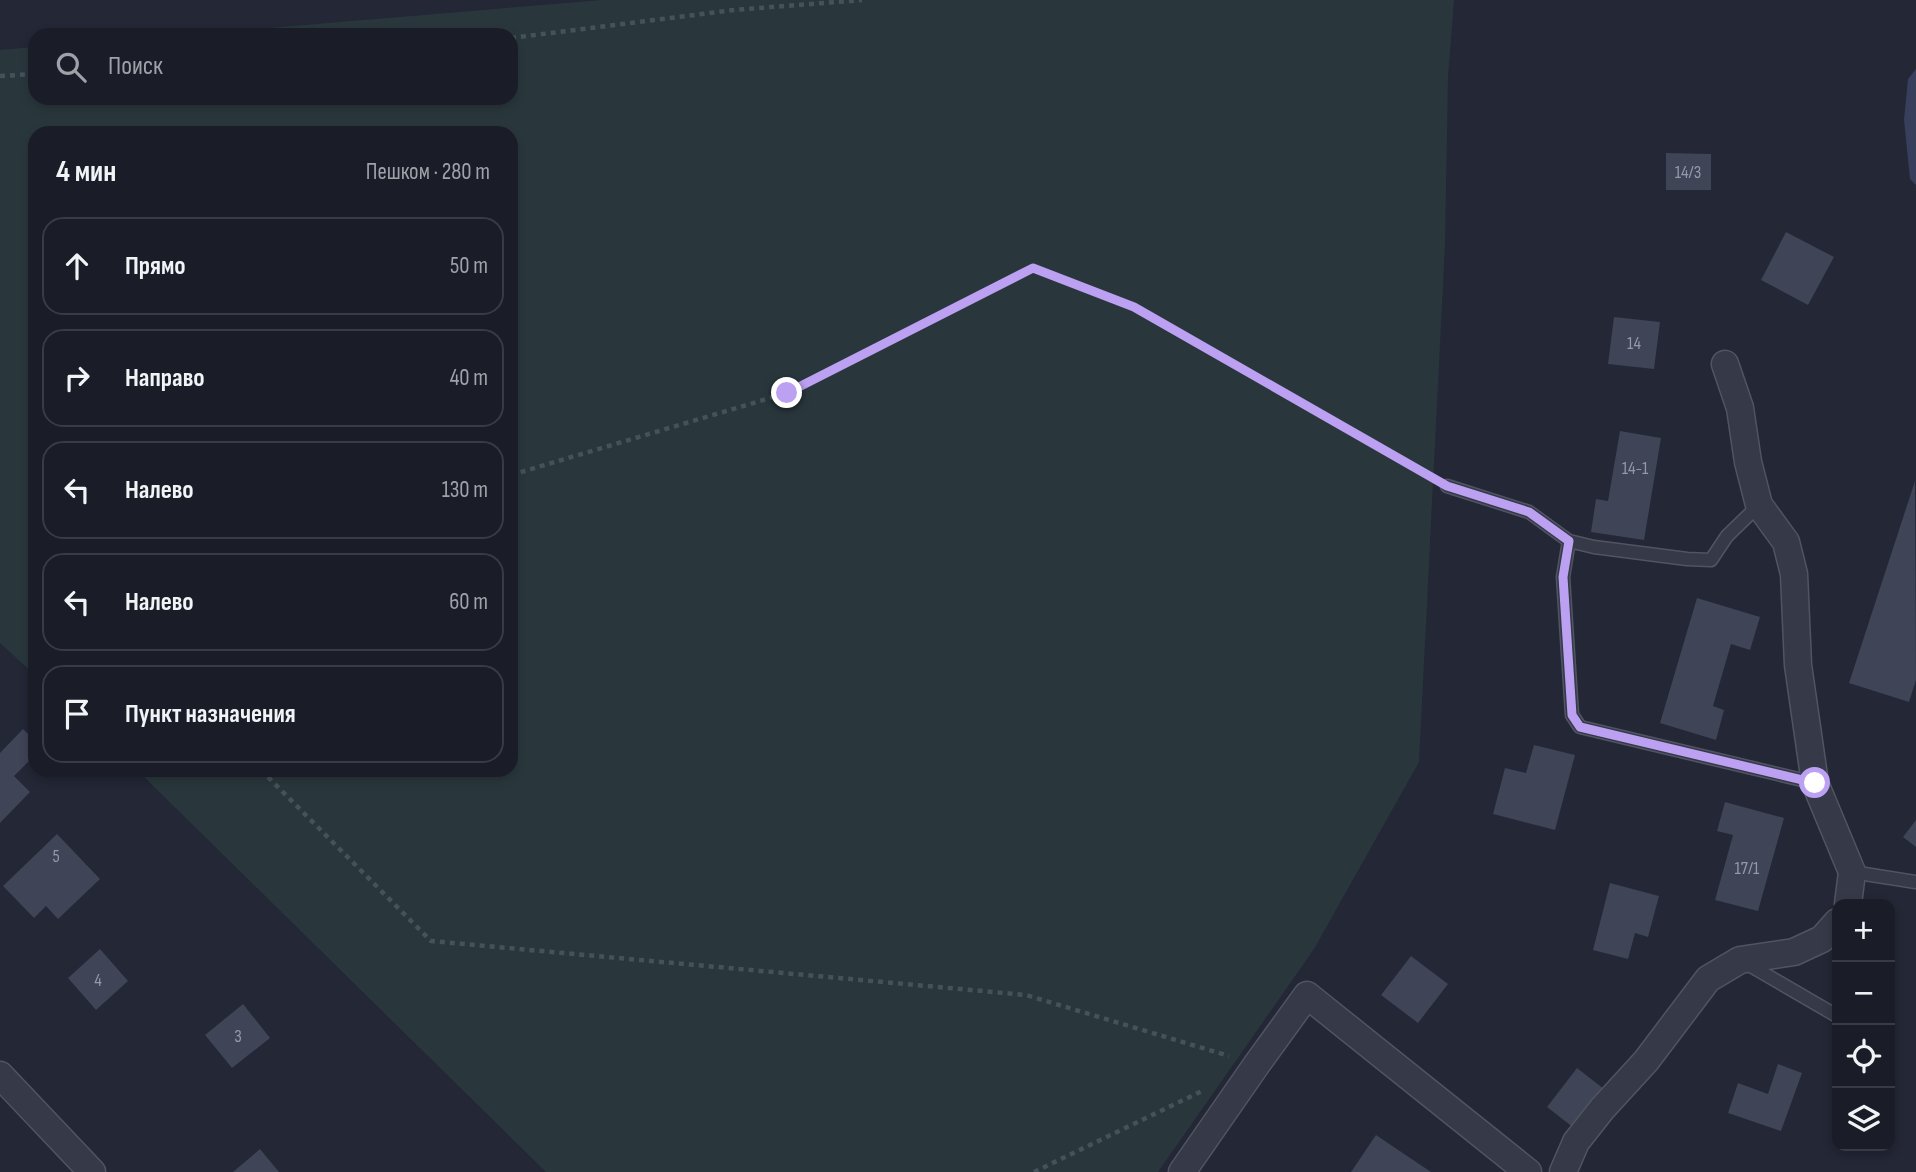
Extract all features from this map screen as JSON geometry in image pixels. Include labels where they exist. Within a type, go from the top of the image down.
[{"type":"street","points":[[1725,364],[1740,408],[1748,462],[1759,505],[1786,542],[1794,574],[1798,665],[1815,783],[1853,872],[1849,899]]},
{"type":"street","points":[[1563,1172],[1576,1142],[1646,1061],[1708,979],[1741,960],[1794,952],[1822,939],[1832,928]]},
{"type":"street","points":[[1182,1172],[1307,995],[1528,1172]]},
{"type":"street","points":[[0,1076],[92,1172]]},
{"type":"lane","points":[[1447,486],[1529,512],[1569,541],[1594,547],[1687,559],[1712,560],[1727,536],[1759,505]]},
{"type":"lane","points":[[1569,541],[1563,577],[1572,715],[1580,727],[1815,783]]},
{"type":"lane","points":[[1853,872],[1916,882]]},
{"type":"lane","points":[[1741,960],[1832,1013]]},
{"type":"path","points":[[518,37],[734,10],[862,0]]},
{"type":"path","points":[[0,76],[28,74]]},
{"type":"path","points":[[518,473],[787,393],[1033,268],[1134,307],[1447,486]]},
{"type":"path","points":[[268,777],[431,941],[1026,995],[1257,1064]]},
{"type":"path","points":[[1034,1172],[1208,1088]]},
{"type":"shaded area","points":[[602,0],[1454,0],[1448,77],[1445,244],[1419,762],[1314,949],[1158,1172],[546,1172],[144,777],[518,777],[518,126],[28,126],[28,669],[0,643],[0,50],[28,48],[28,105],[518,105],[518,28],[268,28]]},
{"type":"water","points":[[1916,69],[1916,185],[1910,179],[1904,120],[1908,79]]},
{"type":"building","points":[[1666,153],[1711,154],[1711,190],[1666,190]]},
{"type":"building","points":[[1786,232],[1834,257],[1808,305],[1761,280]]},
{"type":"building","points":[[1614,317],[1660,322],[1654,369],[1608,364]]},
{"type":"building","points":[[1620,431],[1661,438],[1644,540],[1591,532],[1596,499],[1608,501]]},
{"type":"building","points":[[1915,481],[1916,680],[1909,702],[1849,683]]},
{"type":"building","points":[[1697,598],[1760,617],[1750,650],[1731,644],[1713,706],[1724,710],[1716,740],[1660,723]]},
{"type":"building","points":[[23,729],[28,734],[28,762],[14,776],[30,792],[0,823],[0,753]]},
{"type":"building","points":[[1534,745],[1575,755],[1555,830],[1493,814],[1505,768],[1526,773]]},
{"type":"building","points":[[1725,802],[1784,818],[1758,911],[1715,900],[1733,835],[1717,831]]},
{"type":"building","points":[[1916,820],[1916,847],[1903,837]]},
{"type":"building","points":[[57,834],[100,879],[58,919],[46,906],[34,918],[3,886]]},
{"type":"building","points":[[1610,883],[1659,896],[1648,937],[1635,933],[1628,959],[1593,950]]},
{"type":"building","points":[[100,949],[128,981],[96,1010],[68,978]]},
{"type":"building","points":[[1411,956],[1448,984],[1418,1023],[1381,995]]},
{"type":"building","points":[[243,1004],[270,1038],[232,1068],[205,1035]]},
{"type":"building","points":[[1778,1064],[1802,1073],[1781,1131],[1728,1113],[1738,1083],[1768,1094]]},
{"type":"building","points":[[1577,1068],[1604,1089],[1574,1128],[1547,1107]]},
{"type":"building","points":[[1376,1135],[1431,1172],[1351,1172]]},
{"type":"building","points":[[260,1149],[279,1172],[233,1172]]},
{"type":"route","points":[[787,393],[1033,268],[1134,307],[1447,486],[1529,512],[1569,541],[1563,577],[1572,715],[1580,727],[1815,783]]}]
